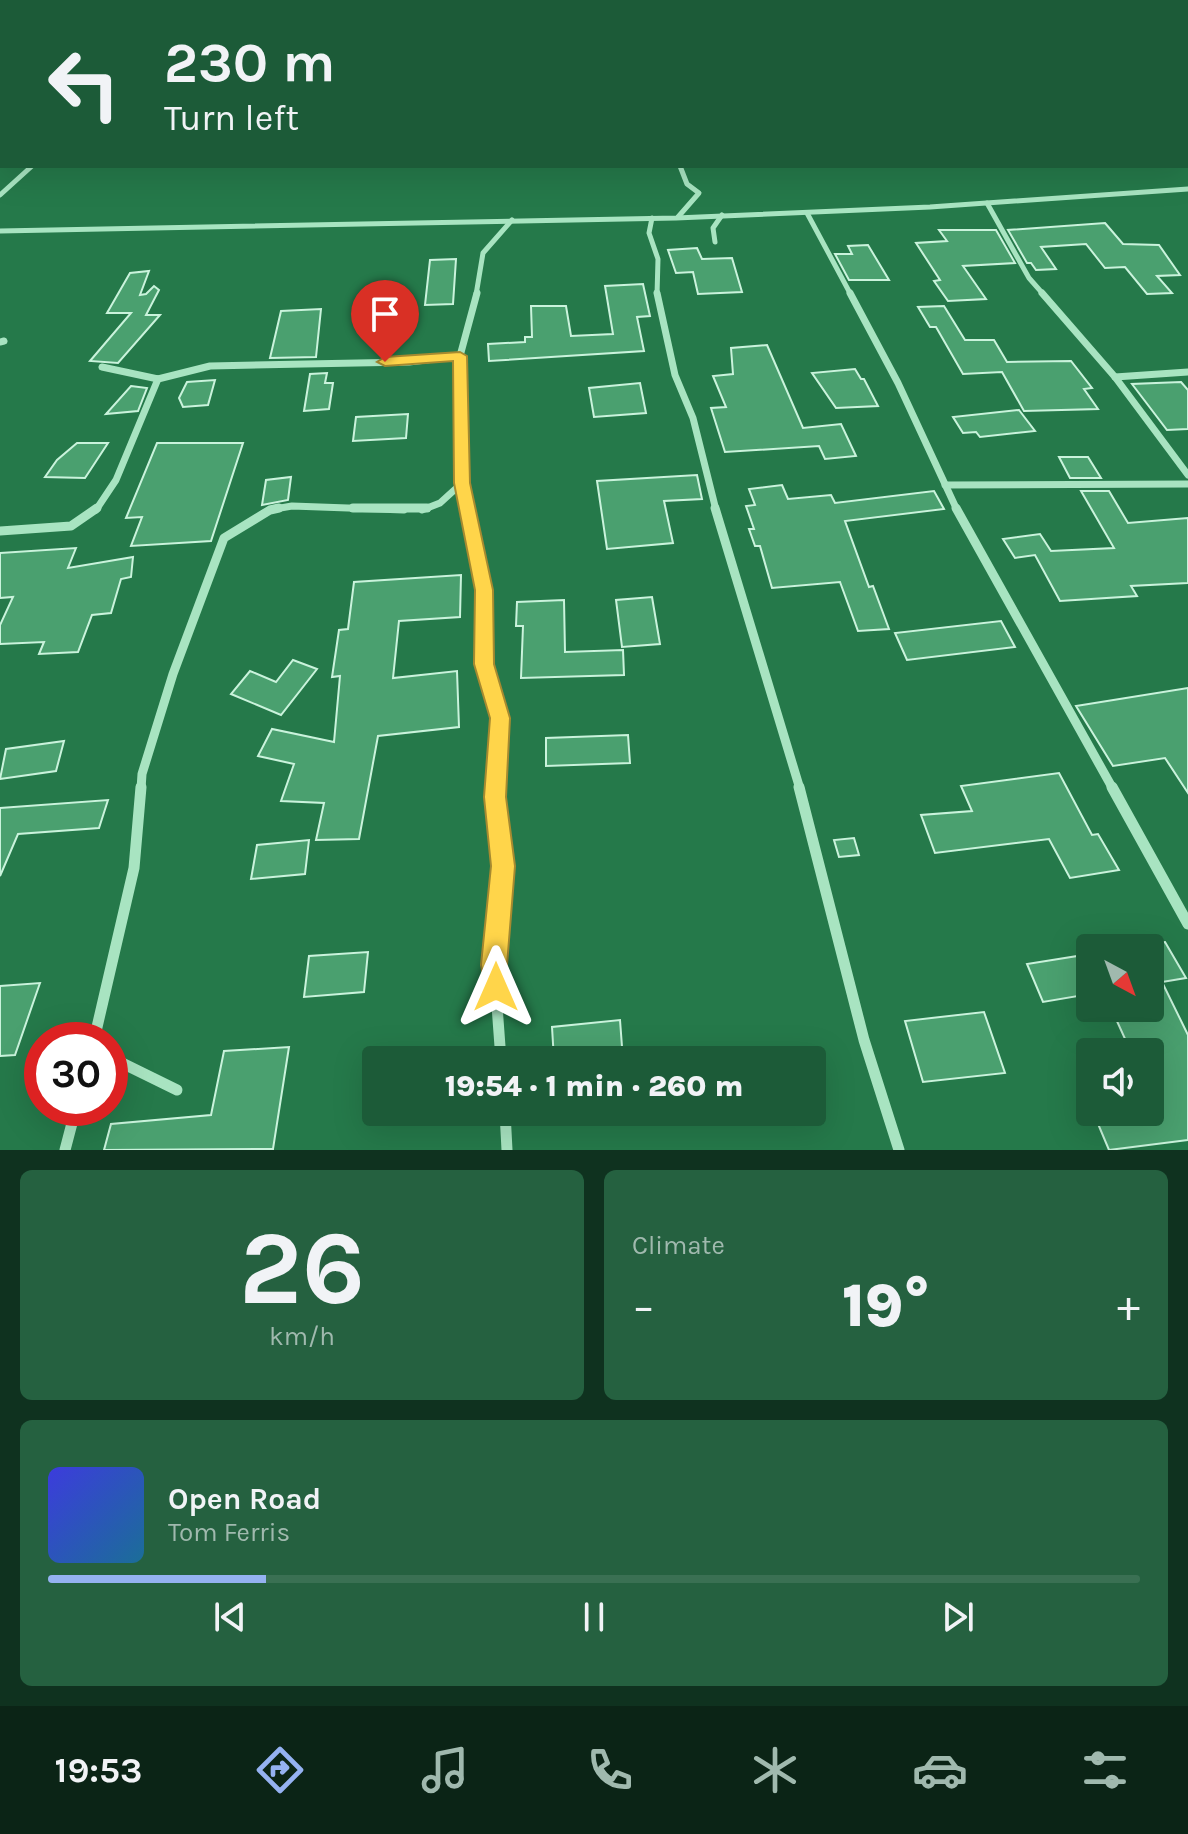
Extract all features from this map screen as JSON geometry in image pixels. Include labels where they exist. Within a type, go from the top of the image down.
[{"type":"street","points":[[0,195],[30,168]]},
{"type":"street","points":[[676,218],[699,193],[687,184],[681,168]]},
{"type":"street","points":[[0,231],[676,218],[987,203],[1188,189]]},
{"type":"street","points":[[987,203],[1029,278],[1115,377],[1188,475]]},
{"type":"street","points":[[807,213],[898,383],[945,485],[1188,924]]},
{"type":"street","points":[[715,242],[713,228],[723,215]]},
{"type":"street","points":[[652,218],[649,233],[658,259],[657,301],[675,375],[693,418],[720,528],[751,621],[768,690],[805,807],[864,1040],[899,1150]]},
{"type":"street","points":[[500,1046],[494,965],[503,866],[495,797],[500,718],[484,664],[484,590],[462,483],[460,356],[474,311],[483,253],[513,219]]},
{"type":"street","points":[[0,238],[15,230]]},
{"type":"street","points":[[102,367],[158,379],[210,366],[409,362],[460,356]]},
{"type":"street","points":[[1115,377],[1188,372]]},
{"type":"street","points":[[0,531],[79,523],[93,514],[118,473],[144,404],[158,379]]},
{"type":"street","points":[[101,1022],[134,868],[142,774],[173,674],[224,538],[270,510],[292,506],[420,511],[440,503],[462,483]]},
{"type":"street","points":[[945,485],[1188,484]]},
{"type":"street","points":[[128,1066],[177,1090]]},
{"type":"street","points":[[65,1150],[71,1126]]},
{"type":"street","points":[[506,1126],[507,1150]]},
{"type":"building","points":[[1105,223],[1123,244],[1159,245],[1180,275],[1157,276],[1172,293],[1147,294],[1125,267],[1105,268],[1086,244],[1041,247],[1056,269],[1036,270],[1031,263],[1027,263],[1008,230]]},
{"type":"building","points":[[939,230],[996,230],[1015,263],[963,266],[986,299],[948,301],[934,281],[940,280],[916,243],[947,241]]},
{"type":"building","points":[[868,245],[889,280],[849,280],[835,254],[852,254],[848,246]]},
{"type":"building","points":[[697,248],[702,259],[732,258],[742,292],[698,294],[693,272],[676,273],[668,250]]},
{"type":"building","points":[[456,259],[453,304],[425,305],[430,260]]},
{"type":"building","points":[[149,271],[140,295],[146,294],[154,286],[159,290],[146,315],[160,315],[118,363],[90,361],[131,313],[107,313],[130,273]]},
{"type":"building","points":[[643,284],[650,316],[637,317],[644,351],[489,361],[488,344],[525,342],[525,337],[532,337],[531,306],[566,306],[571,336],[613,334],[605,286]]},
{"type":"building","points":[[944,306],[965,340],[994,340],[1007,362],[1071,361],[1092,388],[1084,389],[1098,409],[1024,411],[1002,372],[963,374],[936,327],[930,327],[918,307]]},
{"type":"building","points":[[321,309],[316,357],[270,358],[281,311]]},
{"type":"building","points":[[767,345],[803,428],[841,424],[856,456],[825,459],[819,446],[725,452],[711,408],[726,407],[713,376],[733,374],[731,348]]},
{"type":"building","points":[[855,369],[878,406],[836,408],[812,373]]},
{"type":"building","points":[[327,373],[325,383],[333,383],[329,409],[304,411],[310,374]]},
{"type":"building","points":[[215,380],[208,405],[183,407],[179,398],[187,382]]},
{"type":"building","points":[[1181,382],[1188,390],[1188,429],[1167,430],[1132,384]]},
{"type":"building","points":[[640,383],[646,413],[594,417],[589,388]]},
{"type":"building","points":[[131,386],[147,388],[138,411],[106,414]]},
{"type":"building","points":[[1019,410],[1035,431],[980,437],[976,432],[963,433],[953,417]]},
{"type":"building","points":[[408,414],[406,438],[353,441],[356,417]]},
{"type":"building","points":[[77,443],[108,443],[85,478],[45,477],[57,460]]},
{"type":"building","points":[[157,443],[243,443],[211,541],[131,546],[142,517],[126,518]]},
{"type":"building","points":[[1059,457],[1088,457],[1101,478],[1070,478]]},
{"type":"building","points":[[697,475],[702,499],[664,501],[673,543],[607,549],[597,481]]},
{"type":"building","points":[[291,477],[288,500],[262,505],[266,480]]},
{"type":"building","points":[[782,485],[788,499],[831,495],[835,503],[934,491],[944,509],[845,521],[869,587],[873,586],[889,629],[858,631],[840,582],[772,588],[760,546],[755,546],[749,529],[754,529],[746,506],[755,505],[749,489]]},
{"type":"building","points":[[1081,491],[1109,491],[1128,523],[1188,518],[1188,583],[1131,586],[1137,596],[1060,601],[1035,555],[1015,558],[1003,539],[1040,534],[1051,551],[1114,548]]},
{"type":"building","points":[[76,548],[68,568],[133,557],[131,577],[121,579],[111,613],[92,615],[78,652],[39,654],[44,642],[0,644],[0,625],[13,597],[0,598],[0,553]]},
{"type":"building","points":[[461,575],[460,617],[399,621],[393,678],[457,671],[459,727],[378,736],[359,839],[316,840],[324,803],[281,801],[294,764],[258,756],[272,729],[334,742],[340,676],[332,677],[339,630],[348,629],[354,582]]},
{"type":"building","points":[[652,597],[660,644],[622,647],[616,600]]},
{"type":"building","points":[[564,600],[565,652],[623,650],[624,675],[521,678],[523,626],[516,626],[517,602]]},
{"type":"building","points":[[1001,621],[1015,647],[907,660],[895,633]]},
{"type":"building","points":[[293,660],[317,669],[281,715],[231,694],[250,671],[276,682]]},
{"type":"building","points":[[1188,688],[1188,793],[1165,758],[1113,766],[1076,706]]},
{"type":"building","points":[[628,735],[630,763],[546,766],[546,738]]},
{"type":"building","points":[[64,741],[56,771],[0,779],[6,749]]},
{"type":"building","points":[[1059,773],[1092,835],[1098,834],[1119,870],[1070,878],[1049,839],[935,853],[921,815],[972,811],[961,786]]},
{"type":"building","points":[[108,800],[99,828],[18,834],[0,876],[0,808]]},
{"type":"building","points":[[854,838],[859,855],[839,857],[834,840]]},
{"type":"building","points":[[309,840],[305,874],[251,879],[257,845]]},
{"type":"building","points":[[1165,942],[1186,978],[1164,982]]},
{"type":"building","points":[[368,952],[364,992],[304,997],[309,956]]},
{"type":"building","points":[[1076,956],[1076,996],[1043,1002],[1027,964]]},
{"type":"building","points":[[40,983],[15,1055],[0,1056],[0,986]]},
{"type":"building","points":[[1164,986],[1188,1035],[1188,1140],[1109,1150],[1099,1126],[1164,1126],[1164,1038],[1125,1038],[1117,1022],[1164,1022]]},
{"type":"building","points":[[984,1012],[1005,1073],[923,1082],[905,1021]]},
{"type":"building","points":[[620,1020],[622,1046],[553,1046],[552,1027]]},
{"type":"building","points":[[289,1047],[273,1149],[104,1150],[110,1126],[211,1115],[224,1051]]},
{"type":"route","points":[[385,362],[460,356],[462,483],[473,524],[484,590],[484,664],[500,718],[495,797],[503,866],[494,965],[496,987]]}]
